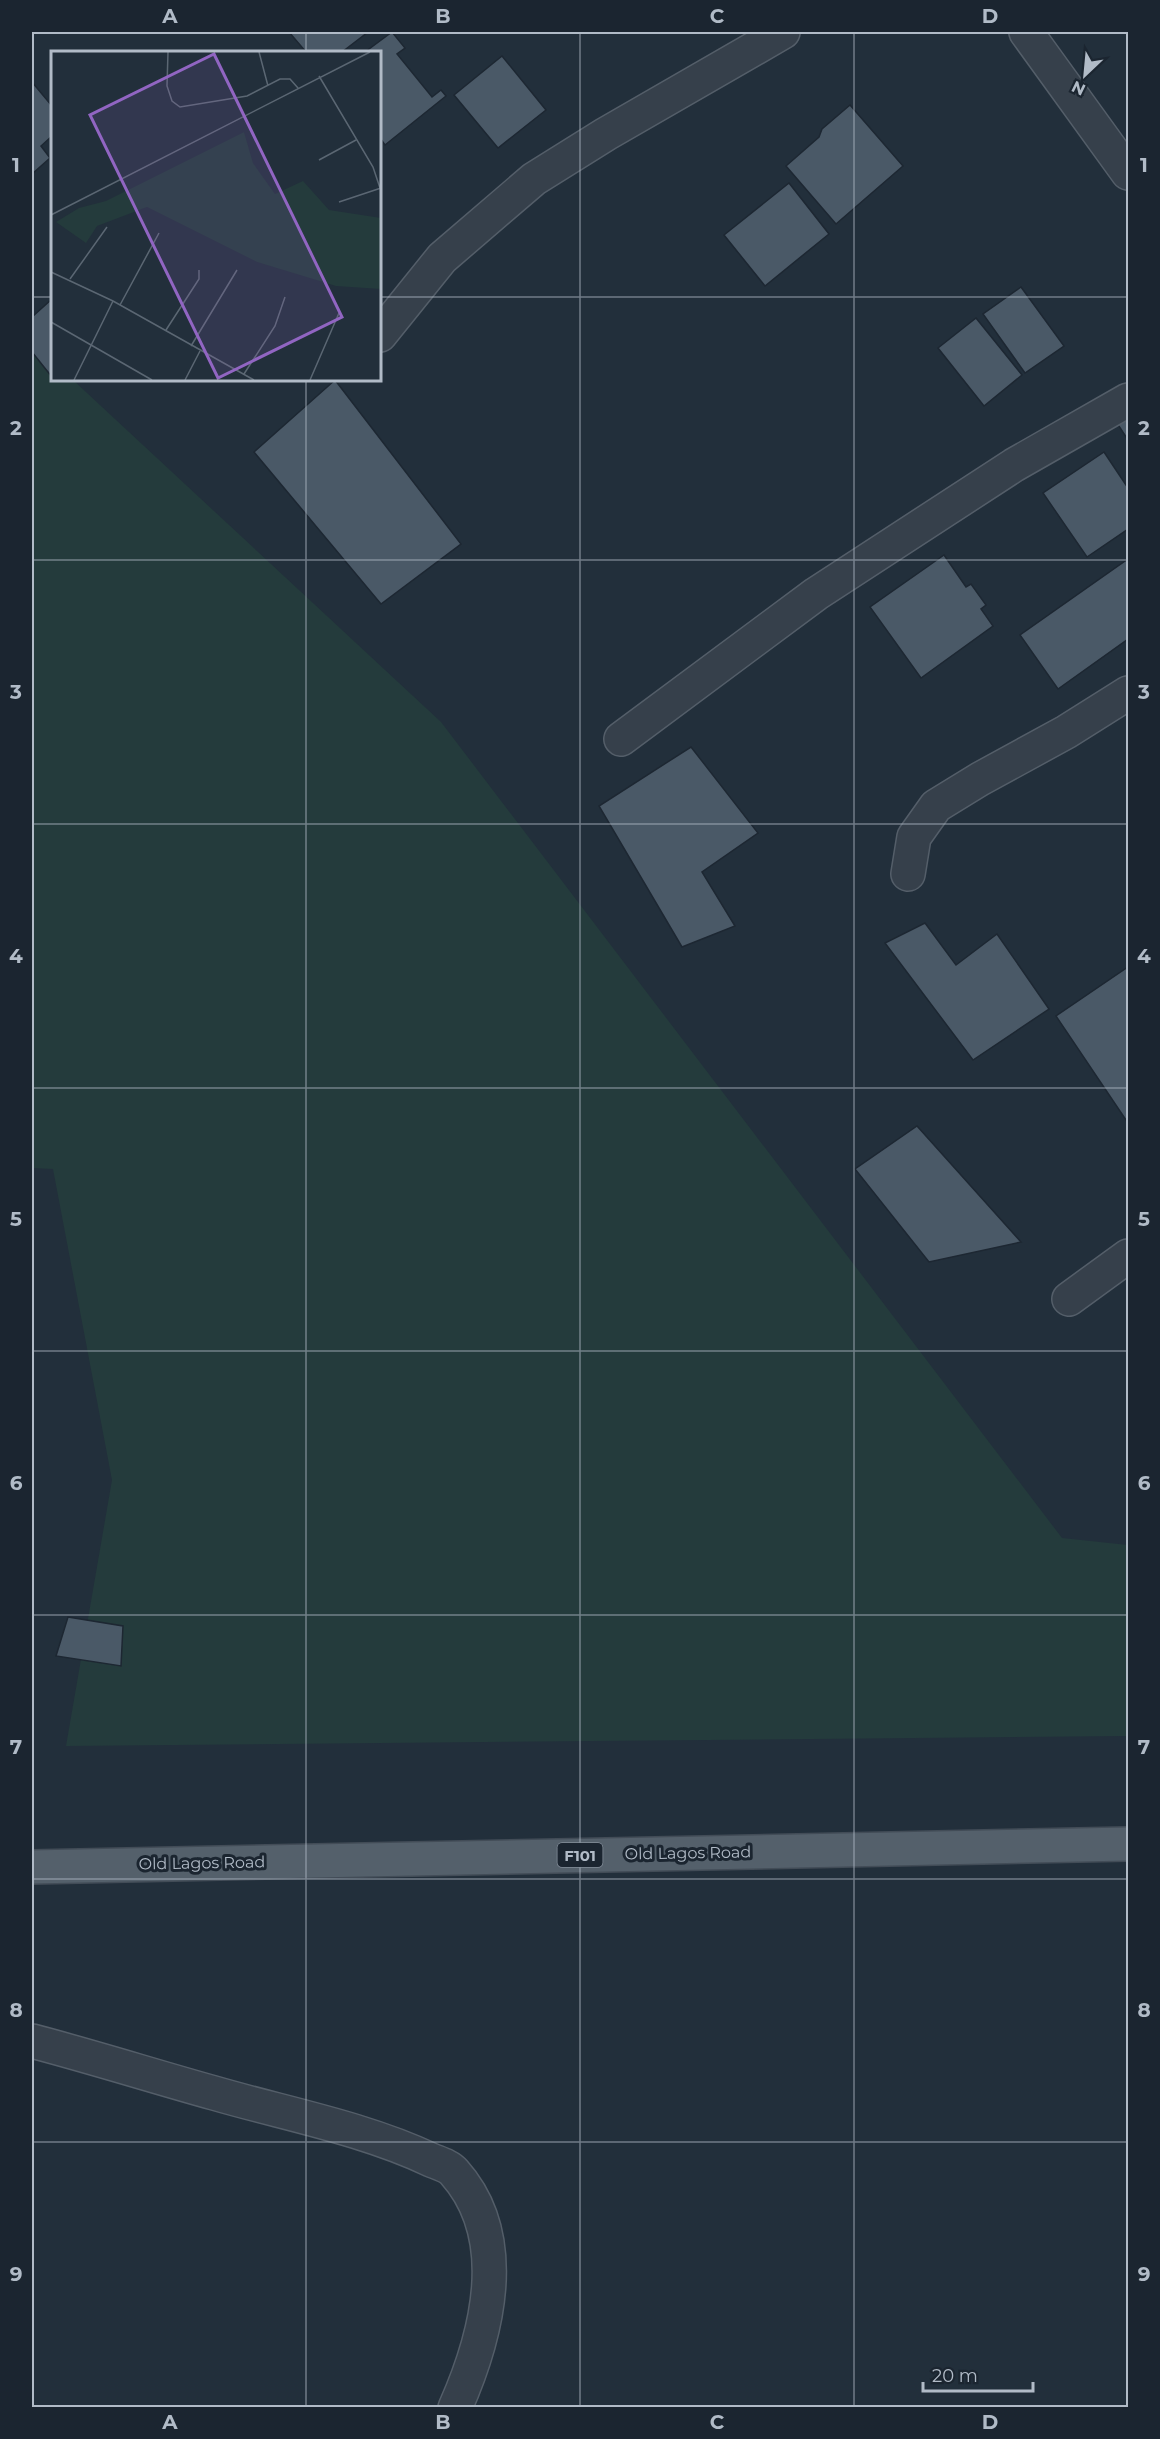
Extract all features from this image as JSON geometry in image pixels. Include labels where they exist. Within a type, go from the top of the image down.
[{"type":"main road","name":"Old Lagos Road","points":[[32,1867],[1128,1844]]},
{"type":"street","points":[[381,334],[442,258],[534,179],[606,134],[783,32]]},
{"type":"street","points":[[1026,32],[1128,173]]},
{"type":"street","points":[[621,739],[816,594],[1014,465],[1128,400]]},
{"type":"street","points":[[909,874],[914,837],[936,806],[1066,732],[1128,693]]},
{"type":"street","points":[[1069,1299],[1128,1256]]},
{"type":"street","points":[[32,2041],[338,2127],[409,2150],[453,2170],[469,2191],[481,2217],[489,2247],[490,2283],[471,2371],[455,2408]]},
{"type":"green space","points":[[32,341],[51,359],[51,381],[74,381],[441,722],[1062,1538],[1128,1545],[1128,1736],[66,1746],[112,1480],[53,1169],[32,1168]]},
{"type":"building","points":[[289,32],[368,32],[343,51],[305,51]]},
{"type":"building","points":[[392,32],[405,48],[397,54],[432,97],[441,90],[446,96],[385,145],[381,139],[381,51],[366,51]]},
{"type":"building","points":[[502,56],[546,110],[498,148],[454,95]]},
{"type":"building","points":[[32,82],[51,105],[51,137],[41,146],[50,158],[32,174]]},
{"type":"building","points":[[850,105],[903,166],[836,224],[786,166],[819,137],[822,129]]},
{"type":"building","points":[[789,183],[829,234],[765,286],[724,235]]},
{"type":"building","points":[[1021,287],[1064,346],[1025,373],[983,314]]},
{"type":"building","points":[[51,300],[51,376],[32,352],[32,317]]},
{"type":"building","points":[[976,318],[1022,375],[984,406],[938,348]]},
{"type":"building","points":[[336,381],[461,544],[381,604],[254,452]]},
{"type":"building","points":[[1128,411],[1128,440],[1115,420]]},
{"type":"building","points":[[1104,452],[1128,488],[1128,529],[1087,557],[1043,493]]},
{"type":"building","points":[[944,555],[966,587],[971,584],[986,605],[981,609],[993,626],[921,678],[870,607]]},
{"type":"building","points":[[1128,559],[1128,639],[1058,689],[1020,635]]},
{"type":"building","points":[[691,747],[758,833],[702,872],[735,926],[682,947],[599,806]]},
{"type":"building","points":[[925,923],[956,965],[997,934],[1049,1009],[973,1060],[885,943]]},
{"type":"building","points":[[1128,967],[1128,1123],[1056,1016]]},
{"type":"building","points":[[917,1126],[1021,1242],[929,1262],[855,1169]]},
{"type":"building","points":[[68,1617],[123,1626],[121,1666],[56,1656]]}]
